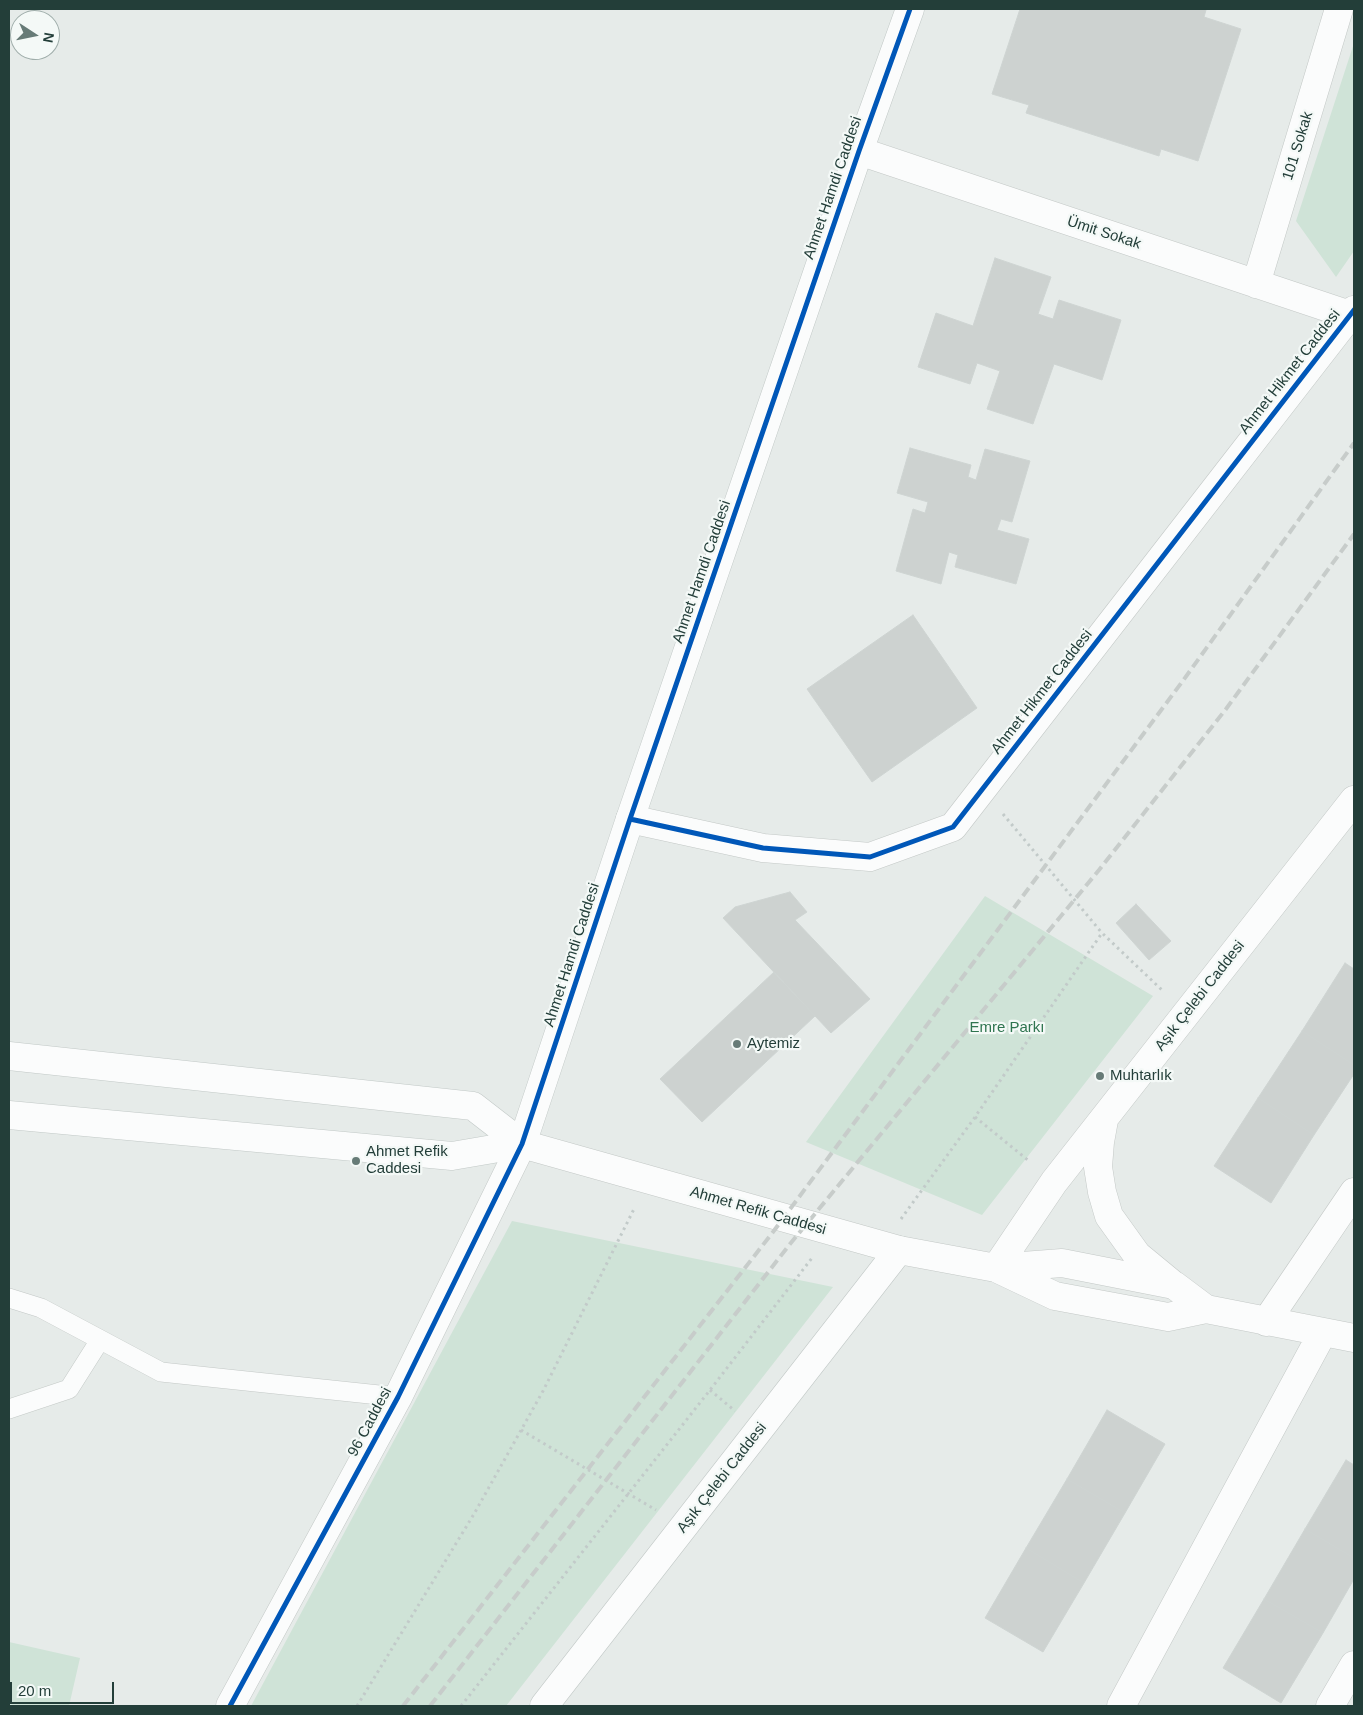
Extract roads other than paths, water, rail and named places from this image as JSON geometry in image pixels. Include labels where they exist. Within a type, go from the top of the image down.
[{"type":"street","name":"Ahmet Hamdi Caddesi","points":[[522,1144],[630,819],[859,151],[910,9]]},
{"type":"street","name":"101 Sokak","points":[[1256,284],[1339,9]]},
{"type":"street","name":"Ümit Sokak","points":[[859,151],[1256,284],[1352,312]]},
{"type":"street","name":"Ahmet Hikmet Caddesi","points":[[630,819],[763,848],[870,857],[953,827],[1352,312]]},
{"type":"street","name":"Aşık Çelebi Caddesi","points":[[996,1268],[1054,1182],[1186,1013],[1350,814]]},
{"type":"street","name":"Ahmet Refik Caddesi","points":[[9,1056],[473,1106],[522,1144],[890,1248],[996,1268],[1055,1296],[1168,1317],[1206,1309],[1354,1338]]},
{"type":"street","name":"Ahmet Refik Caddesi","points":[[9,1115],[452,1156],[522,1144]]},
{"type":"street","points":[[1105,1117],[1098,1167],[1102,1192],[1110,1216],[1137,1255],[1174,1285]]},
{"type":"street","name":"96 Caddesi","points":[[230,1706],[398,1397],[522,1144]]},
{"type":"street","points":[[1266,1322],[1354,1192]]},
{"type":"street","name":"Aşık Çelebi Caddesi","points":[[544,1706],[683,1528],[890,1248]]},
{"type":"street","name":"Ahmet Refik Caddesi","points":[[996,1268],[1062,1263],[1174,1285],[1206,1309]]},
{"type":"street","points":[[1121,1706],[1323,1332]]},
{"type":"street","points":[[1330,1706],[1354,1665]]},
{"type":"lane","points":[[9,1298],[41,1308],[161,1372],[398,1397]]},
{"type":"lane","points":[[9,1409],[69,1389],[100,1340]]},
{"type":"railway","points":[[403,1706],[773,1232],[1182,682],[1354,443]]},
{"type":"railway","points":[[430,1706],[790,1244],[1099,870],[1226,709],[1354,534]]},
{"type":"place","name":"Aytemiz","points":[[737,1044]]},
{"type":"place","name":"Muhtarlık","points":[[1100,1076]]},
{"type":"place","name":"Ahmet Refik Caddesi","points":[[356,1161]]},
{"type":"park label","name":"Emre Parkı","points":[[1007,1028]]}]
